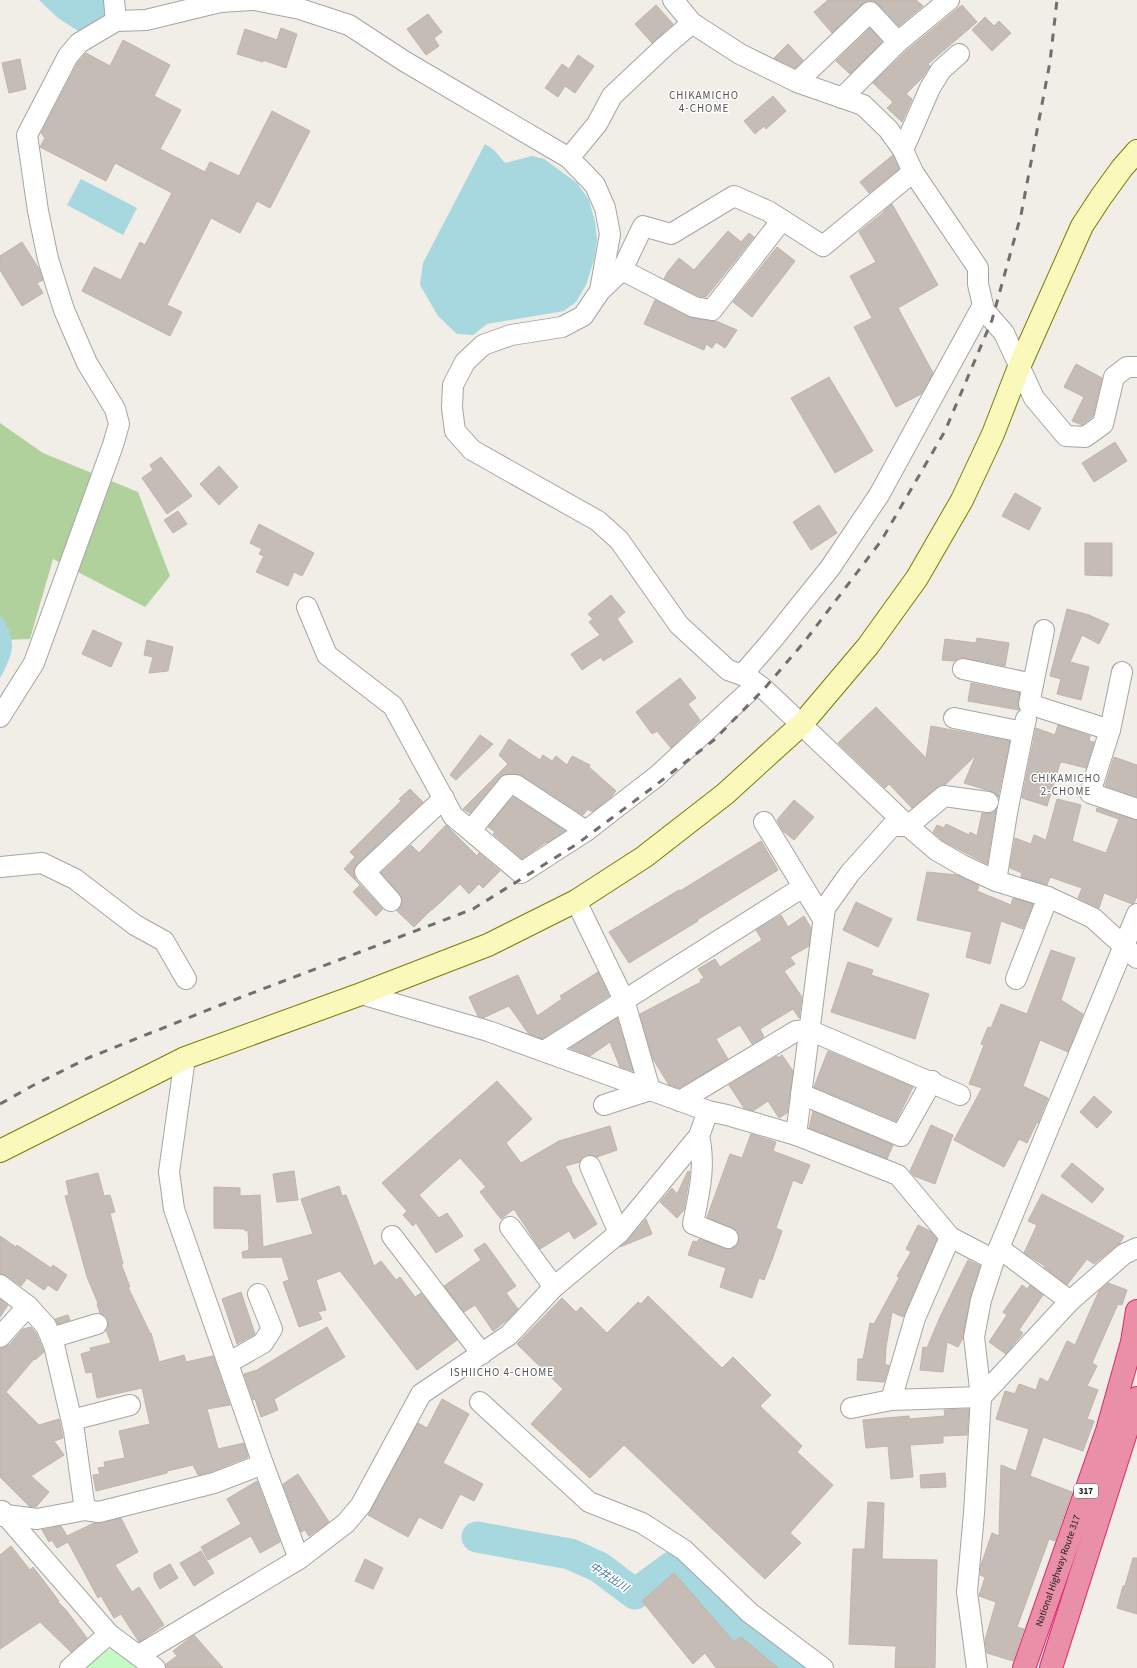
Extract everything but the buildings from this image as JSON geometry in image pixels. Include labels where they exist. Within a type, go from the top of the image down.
[{"type":"highway","name":"National Highway Route 317","points":[[1024,1668],[1107,1431],[1134,1342],[1137,1311]]},
{"type":"highway","name":"317","points":[[1052,1668],[1137,1398]]},
{"type":"street","points":[[114,0],[116,22]]},
{"type":"street","points":[[0,717],[34,663],[113,445],[119,424],[115,409],[87,363],[64,310],[48,259],[38,211],[27,135],[68,56],[80,42],[116,22],[146,20],[220,2],[252,0]]},
{"type":"street","points":[[255,0],[300,9],[349,25],[404,61],[569,158],[595,184],[605,208],[610,234],[600,291]]},
{"type":"street","points":[[674,0],[692,23],[740,54],[797,82],[863,105],[888,129],[903,150],[913,172],[978,268],[978,284],[984,310],[1004,333],[1034,398],[1066,436],[1085,437],[1103,424],[1114,377],[1127,367],[1137,366]]},
{"type":"street","points":[[842,98],[898,42],[949,0]]},
{"type":"street","points":[[797,82],[870,12],[898,42]]},
{"type":"street","points":[[569,158],[597,124],[612,96],[662,48],[692,23]]},
{"type":"street","points":[[903,150],[930,88],[941,70],[959,54]]},
{"type":"street","points":[[0,1151],[185,1058],[488,945],[576,901],[644,857],[725,794],[802,724],[868,646],[917,578],[962,500],[993,434],[1019,367],[1082,226],[1122,168],[1137,151]]},
{"type":"street","points":[[913,172],[823,246],[768,211],[734,196],[671,234],[643,226],[622,270],[600,291],[583,316],[562,327],[511,335],[483,345],[465,362],[453,385],[452,408],[455,431],[472,450],[598,521],[619,540],[679,625],[728,670],[749,679],[802,724],[908,826],[936,850],[962,865],[996,881],[1048,898],[1093,918],[1131,952]]},
{"type":"street","points":[[622,270],[694,307],[712,310],[782,220]]},
{"type":"street","points":[[307,608],[327,655],[393,706],[453,816],[521,873],[586,831],[657,776],[749,679],[773,640],[830,568],[879,495],[983,305]]},
{"type":"street","points":[[996,881],[1007,812],[1044,630]]},
{"type":"street","points":[[963,669],[1033,684]]},
{"type":"street","points":[[1122,672],[1110,730],[1090,793],[1137,809]]},
{"type":"street","points":[[1029,704],[1110,730]]},
{"type":"street","points":[[954,718],[1023,732]]},
{"type":"street","points":[[471,830],[508,785],[516,785],[586,831]]},
{"type":"street","points":[[796,1135],[824,908],[850,873],[892,826],[908,826],[944,796],[988,802]]},
{"type":"street","points":[[391,901],[364,872],[444,798]]},
{"type":"street","points":[[764,822],[823,919]]},
{"type":"street","points":[[0,867],[42,862],[75,879],[135,924],[164,941],[186,979]]},
{"type":"street","points":[[549,1048],[803,887]]},
{"type":"street","points":[[1016,979],[1048,898]]},
{"type":"street","points":[[576,901],[624,1000],[650,1090]]},
{"type":"street","points":[[977,1668],[967,1592],[974,1513],[981,1396],[974,1336],[981,1300],[997,1254],[1131,952],[1137,914]]},
{"type":"street","points":[[360,994],[488,1031],[708,1111],[796,1135],[898,1175],[950,1237],[997,1254],[1070,1301]]},
{"type":"street","points":[[680,1101],[796,1031],[809,1030],[932,1081],[960,1095]]},
{"type":"street","points":[[185,1058],[169,1172],[174,1209],[263,1464],[298,1559]]},
{"type":"street","points":[[802,1094],[901,1136],[932,1081]]},
{"type":"street","points":[[604,1105],[650,1090]]},
{"type":"street","points":[[139,1655],[298,1559],[346,1523],[361,1505],[421,1394],[509,1335],[554,1287],[618,1233],[699,1136],[708,1111]]},
{"type":"street","points":[[699,1136],[703,1152],[701,1186],[693,1224],[728,1238]]},
{"type":"street","points":[[590,1166],[618,1233]]},
{"type":"street","points":[[510,1227],[554,1287]]},
{"type":"street","points":[[392,1236],[482,1354]]},
{"type":"street","points":[[891,1400],[915,1318],[950,1237]]},
{"type":"street","points":[[851,1408],[891,1400],[981,1396],[1070,1301],[1124,1254],[1137,1248]]},
{"type":"street","points":[[0,1285],[28,1306],[46,1326],[51,1338],[72,1420],[85,1510]]},
{"type":"street","points":[[228,1364],[263,1343],[272,1329],[258,1294]]},
{"type":"street","points":[[0,1337],[28,1306]]},
{"type":"street","points":[[51,1338],[96,1324]]},
{"type":"street","points":[[480,1402],[589,1502],[642,1523],[684,1550],[750,1613],[823,1668]]},
{"type":"street","points":[[72,1420],[130,1405]]},
{"type":"street","points":[[2,1513],[37,1519],[85,1510],[99,1512],[207,1485],[263,1464]]},
{"type":"street","points":[[2,1513],[109,1634],[155,1668]]},
{"type":"street","points":[[70,1668],[109,1634]]},
{"type":"green space","points":[[0,423],[43,453],[138,492],[170,576],[145,607],[53,559],[30,639],[0,640]]},
{"type":"green space","points":[[114,1649],[139,1668],[76,1668],[99,1652]]},
{"type":"water","points":[[39,0],[106,0],[103,23],[83,34],[58,18]]},
{"type":"water","points":[[485,144],[494,150],[505,163],[532,156],[544,159],[577,183],[589,200],[595,222],[597,240],[594,260],[586,285],[576,302],[564,311],[487,324],[473,335],[457,334],[438,316],[420,285],[423,263]]},
{"type":"water","points":[[81,179],[137,208],[123,235],[67,205]]},
{"type":"water","points":[[0,615],[9,629],[12,648],[6,667],[0,678]]},
{"type":"waterway","name":"中井出川","points":[[477,1537],[570,1554],[599,1567],[635,1594],[673,1566],[740,1630],[793,1668]]},
{"type":"railway","points":[[0,1104],[88,1058],[218,1006],[473,909],[577,844],[652,788],[714,740],[764,689],[805,641],[881,541],[945,431],[992,320],[1021,215],[1050,62],[1057,0]]},
{"type":"district","name":"CHIKAMICHO 4-CHOME","points":[[704,101]]},
{"type":"district","name":"CHIKAMICHO 2-CHOME","points":[[1066,784]]},
{"type":"district","name":"ISHIICHO 4-CHOME","points":[[502,1372]]}]
